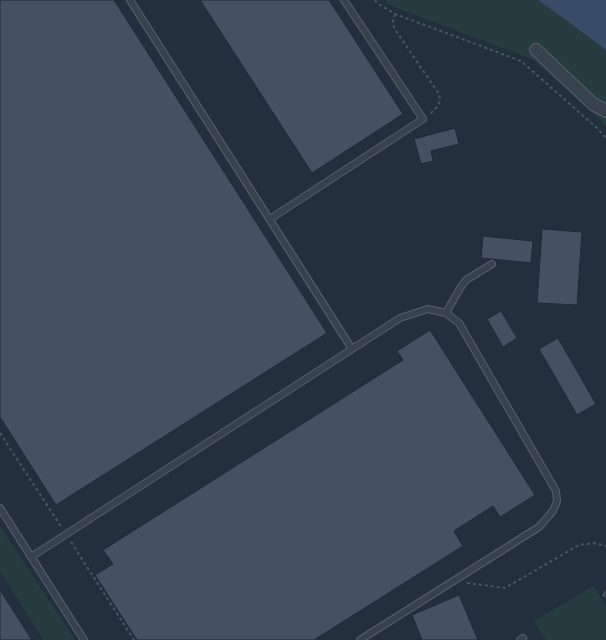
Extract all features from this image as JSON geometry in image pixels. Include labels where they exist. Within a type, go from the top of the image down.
[{"type":"street","points":[[536,50],[593,104],[606,111]]},
{"type":"lane","points":[[130,0],[352,349]]},
{"type":"lane","points":[[270,219],[423,119],[344,0]]},
{"type":"lane","points":[[446,313],[466,280],[492,264]]},
{"type":"lane","points":[[31,557],[400,318],[428,309],[446,313],[459,323],[556,491],[557,501],[553,511],[539,527],[360,640]]},
{"type":"lane","points":[[0,508],[84,640]]},
{"type":"path","points":[[375,0],[377,4],[395,14],[521,61],[597,128],[606,138]]},
{"type":"path","points":[[395,14],[393,25],[396,31],[439,94],[440,99],[438,106],[423,119]]},
{"type":"path","points":[[0,433],[134,640]]},
{"type":"path","points":[[452,581],[505,588],[579,545],[594,544],[606,546]]},
{"type":"green space","points":[[385,0],[538,0],[606,50],[606,127],[600,119],[534,60],[387,4]]},
{"type":"green space","points":[[0,526],[75,640],[42,640],[43,639],[0,571]]},
{"type":"green space","points":[[594,586],[606,606],[606,640],[546,640],[534,621]]},
{"type":"water","points":[[538,0],[606,0],[606,50],[556,13]]},
{"type":"building","points":[[0,0],[114,0],[327,333],[56,505],[0,417]]},
{"type":"building","points":[[200,0],[329,0],[403,114],[312,173]]},
{"type":"building","points":[[455,128],[459,144],[431,151],[433,161],[421,164],[414,139]]},
{"type":"building","points":[[542,229],[582,232],[577,305],[537,303]]},
{"type":"building","points":[[483,236],[533,241],[531,263],[481,258]]},
{"type":"building","points":[[501,311],[517,338],[503,347],[487,319]]},
{"type":"building","points":[[430,330],[535,495],[500,517],[493,506],[454,531],[463,546],[314,640],[137,640],[95,575],[113,564],[103,550],[403,360],[397,351]]},
{"type":"building","points":[[558,338],[596,404],[577,415],[539,349]]},
{"type":"building","points":[[606,588],[606,599],[601,596]]},
{"type":"building","points":[[0,590],[32,640],[0,640]]},
{"type":"building","points":[[459,595],[478,640],[422,640],[412,615]]}]
